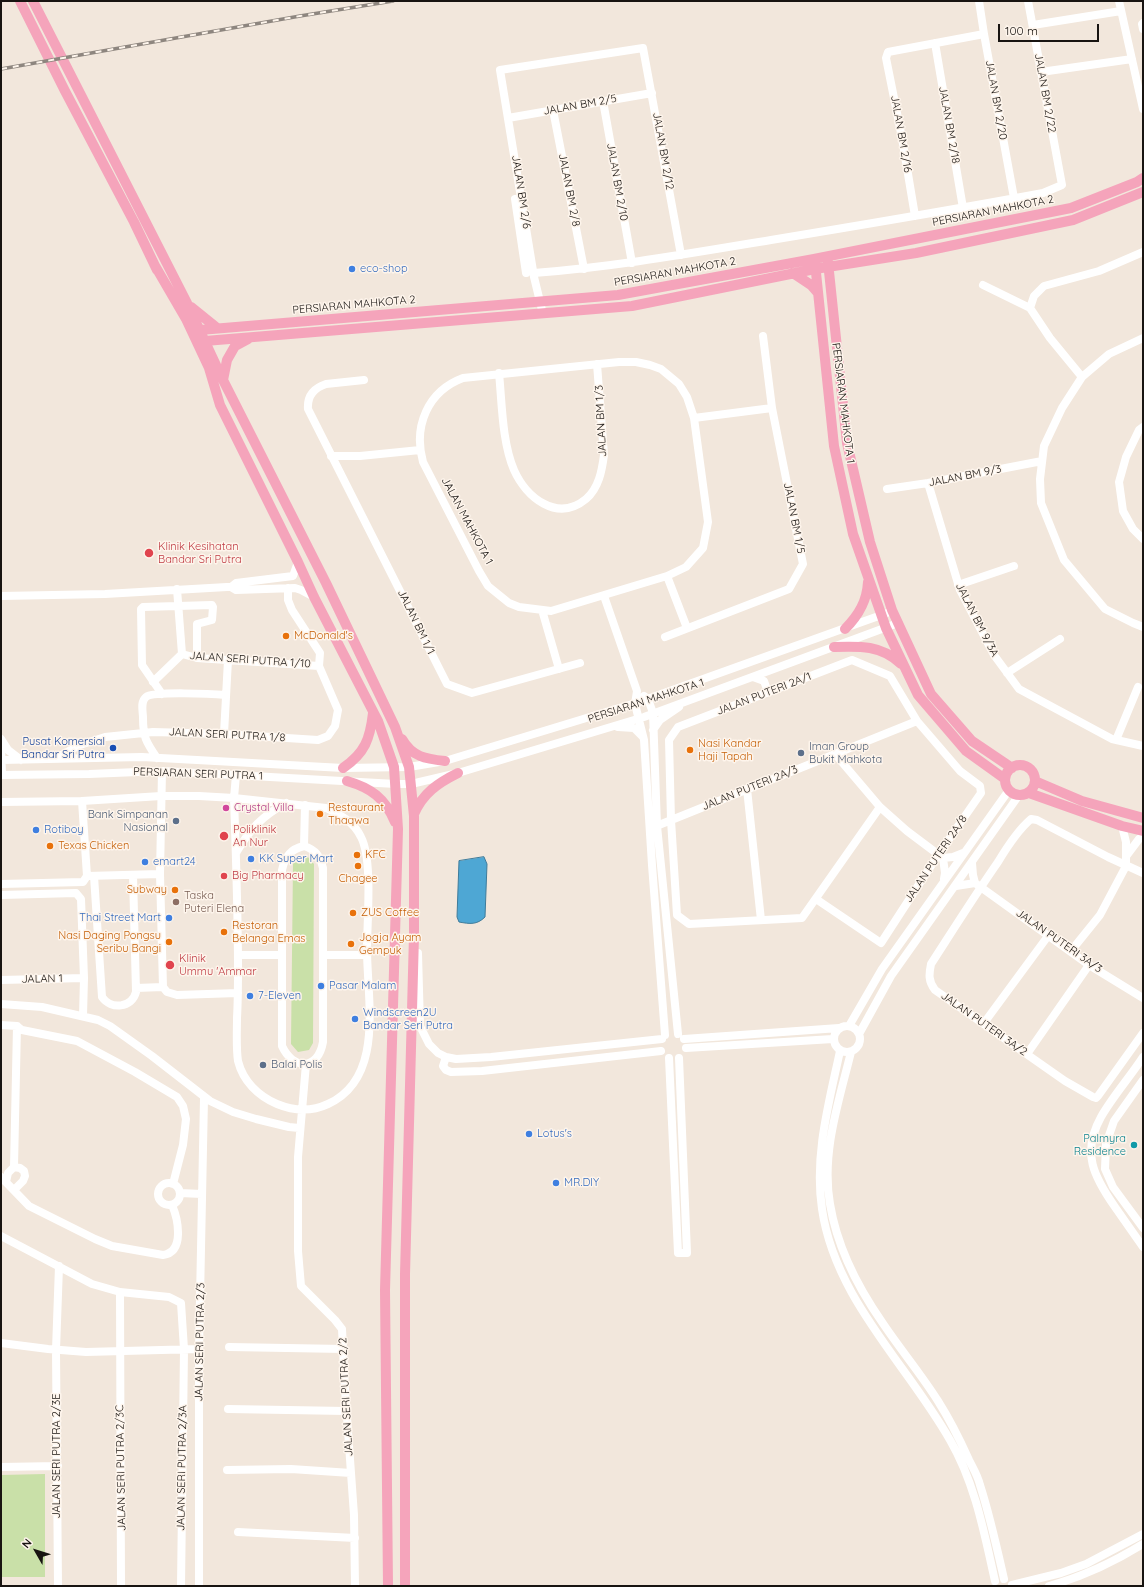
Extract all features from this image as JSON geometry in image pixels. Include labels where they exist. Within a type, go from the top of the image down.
[{"type":"main road","points":[[20,1],[65,92],[134,222],[214,389]]},
{"type":"main road","points":[[33,1],[187,303],[200,336],[214,389],[220,405],[314,597],[374,712],[394,767],[398,829],[385,1290],[388,1586]]},
{"type":"main road","name":"PERSIARAN MAHKOTA 2","points":[[200,336],[253,337],[632,306],[793,273],[815,264],[826,256],[1071,208],[1137,182],[1143,178]]},
{"type":"main road","name":"PERSIARAN MAHKOTA 2","points":[[200,336],[217,328],[618,295],[815,264],[829,267],[916,253],[1073,220],[1143,192]]},
{"type":"main road","name":"PERSIARAN MAHKOTA 1","points":[[826,256],[829,267],[847,444],[870,542],[892,610],[931,694],[972,741],[1012,768]]},
{"type":"main road","points":[[154,264],[200,336],[223,380],[326,583],[395,727],[404,742],[418,755],[426,759],[445,761]]},
{"type":"main road","name":"PERSIARAN MAHKOTA 1","points":[[815,264],[834,446],[853,534],[886,628],[918,695],[966,751],[1005,779]]},
{"type":"main road","points":[[831,288],[837,276],[847,264]]},
{"type":"main road","points":[[793,273],[811,285],[818,293]]},
{"type":"main road","points":[[187,303],[217,328]]},
{"type":"main road","points":[[223,380],[227,360],[235,346],[253,337]]},
{"type":"main road","points":[[845,629],[855,619],[863,606],[868,593],[868,576]]},
{"type":"main road","points":[[834,647],[872,647],[894,657],[905,668]]},
{"type":"main road","points":[[342,768],[358,756],[365,747],[370,736],[374,712]]},
{"type":"main road","points":[[395,727],[408,767],[414,816],[414,935],[406,1274],[405,1586]]},
{"type":"main road","points":[[1024,794],[1032,790],[1035,781],[1033,772],[1030,768],[1021,765],[1012,768],[1005,779],[1005,783],[1009,790],[1014,794],[1024,794],[1122,826],[1143,831]]},
{"type":"main road","points":[[414,816],[418,804],[434,786],[458,773]]},
{"type":"main road","points":[[347,781],[363,786],[380,798],[391,812],[398,829]]},
{"type":"main road","points":[[1035,781],[1082,801],[1143,818]]},
{"type":"street","name":"JALAN BM 2/20","points":[[979,1],[1014,198]]},
{"type":"street","name":"JALAN BM 2/22","points":[[1014,198],[1043,193],[1062,185],[1028,1]]},
{"type":"street","points":[[1119,1],[1143,109]]},
{"type":"street","points":[[1032,25],[1121,11]]},
{"type":"street","points":[[935,43],[984,34]]},
{"type":"street","name":"JALAN BM 2/16","points":[[915,216],[902,138],[886,58],[888,52],[935,43]]},
{"type":"street","name":"JALAN BM 2/18","points":[[935,43],[963,208]]},
{"type":"street","name":"JALAN BM 2/12","points":[[500,70],[643,48],[682,255]]},
{"type":"street","points":[[1041,72],[1132,59]]},
{"type":"street","name":"JALAN BM 2/6","points":[[500,70],[530,273],[541,302],[543,314]]},
{"type":"street","name":"JALAN BM 2/5","points":[[508,118],[652,93]]},
{"type":"street","name":"JALAN BM 2/10","points":[[603,101],[632,263]]},
{"type":"street","name":"JALAN BM 2/8","points":[[554,110],[584,269]]},
{"type":"street","points":[[515,200],[530,273],[584,269],[632,263],[963,208],[1014,198]]},
{"type":"street","points":[[1030,308],[1034,296],[1044,286],[1098,271],[1143,252]]},
{"type":"street","points":[[983,285],[1030,308],[1050,338],[1082,377]]},
{"type":"street","name":"JALAN BM 1/5","points":[[665,637],[789,589],[803,564],[772,408],[764,336]]},
{"type":"street","points":[[1143,338],[1109,354],[1082,377],[1062,408],[1044,446],[1040,479],[1041,503],[1064,560],[1105,609],[1143,627]]},
{"type":"street","name":"JALAN MAHKOTA 1","points":[[636,362],[661,369],[679,384],[687,397],[694,418],[708,522],[703,548],[686,567],[667,576],[551,611],[519,607],[508,603],[488,586],[479,571],[422,462],[420,450],[420,426],[431,402],[440,391],[451,382],[463,378],[499,373],[597,364],[636,362]]},
{"type":"street","name":"JALAN BM 1/3","points":[[499,373],[507,449],[514,470],[529,492],[539,501],[546,506],[561,508],[574,505],[587,498],[599,479],[603,467],[604,454],[597,364]]},
{"type":"street","name":"JALAN BM 1/1","points":[[364,380],[326,384],[315,389],[308,400],[310,413],[447,684],[472,693],[580,662]]},
{"type":"street","points":[[694,418],[772,408]]},
{"type":"street","points":[[1143,427],[1139,430],[1126,457],[1119,482],[1123,510],[1133,530],[1143,539]]},
{"type":"street","points":[[331,456],[360,456],[420,450]]},
{"type":"street","name":"JALAN BM 9/3","points":[[887,489],[928,483],[1042,461]]},
{"type":"street","name":"JALAN BM 9/3A","points":[[928,483],[958,585],[994,655],[1019,689],[1116,740],[1143,746]]},
{"type":"street","points":[[230,587],[236,583],[293,576],[298,562]]},
{"type":"street","points":[[958,585],[1014,566]]},
{"type":"street","points":[[667,576],[687,628]]},
{"type":"street","points":[[1,596],[111,593],[230,587],[236,590],[295,588],[314,597]]},
{"type":"street","name":"JALAN SERI PUTRA 1/8","points":[[54,759],[80,745],[105,737],[153,732],[224,734],[318,740],[328,736],[335,726],[338,710],[319,666],[320,653],[292,610],[288,600],[288,588]]},
{"type":"street","name":"JALAN SERI PUTRA 1/10","points":[[177,589],[182,654],[197,658],[319,666]]},
{"type":"street","points":[[604,596],[637,691],[635,704],[640,718],[643,737],[653,827],[685,1052],[679,1058],[669,1058],[663,1055],[660,1047],[664,1037],[653,827],[653,713],[648,699],[637,691]]},
{"type":"street","points":[[162,694],[142,665],[141,608],[178,605],[212,605],[212,620],[197,624],[197,658]]},
{"type":"street","points":[[542,610],[559,669]]},
{"type":"street","name":"PERSIARAN MAHKOTA 1","points":[[394,767],[408,767],[445,761],[635,704],[882,616],[892,610]]},
{"type":"street","name":"PERSIARAN MAHKOTA 1","points":[[396,784],[410,784],[458,773],[640,718],[898,623]]},
{"type":"street","points":[[1007,673],[1060,639]]},
{"type":"street","points":[[153,682],[182,654]]},
{"type":"street","points":[[224,734],[228,660]]},
{"type":"street","name":"JALAN PUTERI 2A/1","points":[[816,899],[802,918],[689,924],[678,915],[671,820],[669,740],[678,727],[852,660],[890,676],[917,721]]},
{"type":"street","points":[[764,681],[777,668]]},
{"type":"street","points":[[753,677],[764,681]]},
{"type":"street","points":[[764,681],[768,692]]},
{"type":"street","points":[[1116,740],[1138,688]]},
{"type":"street","points":[[157,758],[143,734],[142,702],[145,698],[149,695],[162,694],[226,695]]},
{"type":"street","points":[[654,730],[660,720],[690,700]]},
{"type":"street","name":"JALAN PUTERI 2A/3","points":[[653,827],[917,721]]},
{"type":"street","name":"JALAN PUTERI 2A/8","points":[[816,899],[881,943],[941,857],[981,794],[980,786],[960,771],[917,721]]},
{"type":"street","points":[[611,726],[634,728],[643,737]]},
{"type":"street","points":[[1,739],[8,750],[21,760]]},
{"type":"street","points":[[1,748],[2,775]]},
{"type":"street","points":[[835,754],[880,807],[906,831],[941,857],[953,857],[964,852]]},
{"type":"street","points":[[142,757],[153,762],[162,771],[160,874],[163,988]]},
{"type":"street","name":"PERSIARAN SERI PUTRA 1","points":[[1,760],[142,757],[342,768],[394,767]]},
{"type":"street","points":[[1,802],[82,801],[161,796],[235,794],[326,808],[340,814],[352,823],[361,837],[366,852],[368,868],[367,955],[369,1032],[367,1053],[361,1071],[350,1088],[335,1101],[320,1108],[302,1110],[283,1106],[268,1100],[254,1090],[244,1076],[238,1062],[236,1044],[238,955],[235,794],[236,775],[249,762]]},
{"type":"street","points":[[147,771],[155,775],[162,784]]},
{"type":"street","name":"PERSIARAN SERI PUTRA 1","points":[[2,775],[162,771],[396,784]]},
{"type":"street","points":[[222,774],[230,781],[235,794]]},
{"type":"street","points":[[235,794],[245,778],[251,776]]},
{"type":"street","points":[[747,789],[761,920]]},
{"type":"street","points":[[849,1026],[882,969],[1009,790]]},
{"type":"street","points":[[1024,794],[890,976],[859,1034],[860,1038],[858,1047],[851,1052],[834,1120],[830,1143],[828,1173],[829,1195],[835,1230],[843,1253],[856,1280],[882,1322],[938,1401],[959,1438],[980,1484],[993,1530],[1004,1579],[1012,1586],[1061,1573],[1086,1564],[1143,1534]]},
{"type":"street","points":[[82,801],[102,997],[105,1002],[110,1004],[124,1005],[130,1003],[134,998],[136,988],[133,875]]},
{"type":"street","points":[[236,854],[256,824],[271,812],[286,803]]},
{"type":"street","points":[[304,846],[305,805]]},
{"type":"street","points":[[816,899],[880,807]]},
{"type":"street","points":[[956,886],[978,885],[1026,823],[1032,819],[1037,820],[1126,866],[1143,873]]},
{"type":"street","points":[[1071,951],[1100,915],[1126,866],[1126,842],[1122,826]]},
{"type":"street","points":[[1127,855],[1143,836]]},
{"type":"street","points":[[304,846],[311,848],[317,854],[323,868],[322,1050],[318,1057],[312,1062],[306,1064],[294,1062],[286,1054],[282,1046],[281,955],[282,870],[284,861],[289,853],[296,848],[304,846]]},
{"type":"street","points":[[941,857],[945,873],[944,880]]},
{"type":"street","points":[[972,863],[972,875],[978,885]]},
{"type":"street","points":[[1,884],[83,882],[90,876],[160,874]]},
{"type":"street","name":"JALAN PUTERI 3A/3","points":[[978,885],[1048,936],[1143,998]]},
{"type":"street","name":"JALAN PUTERI 3A/2","points":[[978,885],[931,964],[929,973],[930,983],[935,990],[984,1023],[1065,1082],[1096,1098],[1143,1033]]},
{"type":"street","points":[[1,896],[76,893],[81,899],[84,978],[83,1016]]},
{"type":"street","points":[[414,935],[418,955],[420,1026],[429,1044],[438,1052],[456,1059],[491,1057],[664,1037],[674,1033],[683,1040],[833,1039]]},
{"type":"street","points":[[984,1023],[1048,936]]},
{"type":"street","points":[[238,955],[281,955]]},
{"type":"street","points":[[323,955],[367,955]]},
{"type":"street","points":[[1026,1054],[1089,964]]},
{"type":"street","name":"JALAN 1","points":[[1,980],[84,978]]},
{"type":"street","points":[[136,988],[163,988],[167,992],[177,995],[238,993]]},
{"type":"street","points":[[1,1004],[42,1007],[98,1020],[110,1026],[152,1056],[204,1098],[233,1112],[256,1119],[299,1128]]},
{"type":"street","points":[[1,1025],[17,1026],[22,1030],[77,1041],[135,1072],[177,1097],[183,1106],[186,1119],[183,1145],[173,1184]]},
{"type":"street","points":[[17,1026],[14,1167],[4,1179],[30,1206],[95,1239],[112,1246],[164,1255],[168,1254],[176,1245],[178,1224],[172,1205]]},
{"type":"street","points":[[683,1040],[849,1026],[856,1030],[859,1034]]},
{"type":"street","points":[[839,1028],[833,1039],[835,1046],[840,1051],[851,1052]]},
{"type":"street","points":[[446,1056],[443,1066],[446,1070],[451,1072],[482,1071],[661,1051]]},
{"type":"street","points":[[840,1051],[824,1123],[820,1151],[819,1183],[827,1235],[836,1261],[848,1286],[863,1311],[881,1339],[925,1399],[951,1441],[972,1488],[984,1531],[992,1583],[1004,1579]]},
{"type":"street","points":[[1143,1057],[1101,1117],[1093,1136],[1091,1153],[1092,1163],[1098,1181],[1143,1247]]},
{"type":"street","points":[[669,1058],[678,1253],[686,1253],[679,1058]]},
{"type":"street","name":"JALAN SERI PUTRA 2/2","points":[[306,1064],[299,1128],[298,1157],[298,1243],[301,1286],[340,1325],[342,1329],[355,1538],[355,1586]]},
{"type":"street","points":[[1143,1080],[1114,1121],[1106,1144],[1105,1169],[1112,1187],[1143,1228]]},
{"type":"street","name":"JALAN SERI PUTRA 2/3","points":[[199,1586],[199,1349],[204,1098]]},
{"type":"street","points":[[14,1167],[24,1170],[25,1176],[23,1181],[14,1190]]},
{"type":"street","points":[[166,1184],[173,1184],[178,1188],[180,1193],[179,1199],[172,1205],[168,1205],[162,1202],[159,1192],[160,1189],[166,1184]]},
{"type":"street","points":[[180,1193],[202,1194]]},
{"type":"street","points":[[1,1236],[92,1284],[120,1292]]},
{"type":"street","name":"JALAN SERI PUTRA 2/3E","points":[[58,1586],[56,1350],[59,1266]]},
{"type":"street","name":"JALAN SERI PUTRA 2/3A","points":[[120,1292],[169,1297],[177,1300],[182,1306],[184,1349],[181,1586]]},
{"type":"street","name":"JALAN SERI PUTRA 2/3C","points":[[120,1292],[121,1586]]},
{"type":"street","points":[[1,1343],[86,1352],[199,1349]]},
{"type":"street","points":[[229,1347],[344,1349]]},
{"type":"street","points":[[228,1409],[346,1411]]},
{"type":"street","points":[[1,1467],[58,1466]]},
{"type":"street","points":[[227,1470],[291,1469],[351,1473]]},
{"type":"street","points":[[238,1532],[355,1538]]},
{"type":"street","points":[[1049,1586],[1092,1571],[1128,1554],[1143,1544]]},
{"type":"green space","points":[[299,856],[307,856],[314,864],[313,1043],[309,1050],[298,1052],[291,1044],[293,863]]},
{"type":"green space","points":[[45,1474],[45,1577],[1,1577],[1,1475]]},
{"type":"water","points":[[484,857],[487,864],[485,917],[473,923],[459,922],[457,917],[459,861]]},
{"type":"railway","points":[[1,69],[393,1]]},
{"type":"place","name":"eco-shop","points":[[352,269]]},
{"type":"place","name":"Klinik Kesihatan Bandar Sri Putra","points":[[149,553]]},
{"type":"place","name":"McDonald's","points":[[286,636]]},
{"type":"place","name":"Pusat Komersial Bandar Sri Putra","points":[[113,748]]},
{"type":"place","name":"Nasi Kandar Haji Tapah","points":[[690,750]]},
{"type":"place","name":"Iman Group Bukit Mahkota","points":[[801,753]]},
{"type":"place","name":"Crystal Villa","points":[[226,808]]},
{"type":"place","name":"Restaurant Thaqwa","points":[[320,814]]},
{"type":"place","name":"Bank Simpanan Nasional","points":[[176,821]]},
{"type":"place","name":"Rotiboy","points":[[36,830]]},
{"type":"place","name":"Poliklinik An Nur","points":[[224,836]]},
{"type":"place","name":"Texas Chicken","points":[[50,846]]},
{"type":"place","name":"KFC","points":[[357,855]]},
{"type":"place","name":"KK Super Mart","points":[[251,859]]},
{"type":"place","name":"emart24","points":[[145,862]]},
{"type":"place","name":"Chagee","points":[[358,866]]},
{"type":"place","name":"Big Pharmacy","points":[[224,876]]},
{"type":"place","name":"Subway","points":[[175,890]]},
{"type":"place","name":"Taska Puteri Elena","points":[[176,902]]},
{"type":"place","name":"ZUS Coffee","points":[[353,913]]},
{"type":"place","name":"Thai Street Mart","points":[[169,918]]},
{"type":"place","name":"Restoran Belanga Emas","points":[[224,932]]},
{"type":"place","name":"Nasi Daging Pongsu Seribu Bangi","points":[[169,942]]},
{"type":"place","name":"Jogja Ayam Gempuk","points":[[351,944]]},
{"type":"place","name":"Klinik Ummu 'Ammar","points":[[170,965]]},
{"type":"place","name":"Pasar Malam","points":[[321,986]]},
{"type":"place","name":"7-Eleven","points":[[250,996]]},
{"type":"place","name":"Windscreen2U Bandar Seri Putra","points":[[355,1019]]},
{"type":"place","name":"Balai Polis","points":[[263,1065]]},
{"type":"place","name":"Lotus's","points":[[529,1134]]},
{"type":"place","name":"Palmyra Residence","points":[[1134,1145]]},
{"type":"place","name":"MR.DIY","points":[[556,1183]]}]
